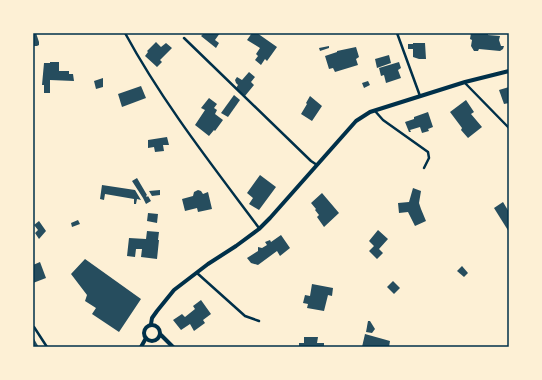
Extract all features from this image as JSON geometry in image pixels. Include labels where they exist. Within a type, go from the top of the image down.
[{"type":"street","points":[[161,335],[155,341],[149,341],[144,334],[144,329],[151,324],[152,318],[174,290],[208,264],[260,229],[356,121],[370,112],[464,82],[509,71]]},
{"type":"street","points":[[151,324],[160,329],[161,335],[173,347]]},
{"type":"street","points":[[141,347],[146,338]]},
{"type":"lane","points":[[125,33],[180,122],[260,229]]},
{"type":"lane","points":[[397,33],[421,96]]},
{"type":"lane","points":[[184,38],[317,165]]},
{"type":"lane","points":[[464,82],[509,128]]},
{"type":"lane","points":[[376,111],[383,120],[428,152],[429,158],[424,168]]},
{"type":"lane","points":[[196,273],[245,316],[259,321]]},
{"type":"lane","points":[[34,327],[47,347]]},
{"type":"building","points":[[33,33],[36,33],[39,42],[39,45],[37,46],[34,46],[33,44]]},
{"type":"building","points":[[204,33],[220,33],[215,40],[219,43],[216,48],[201,36]]},
{"type":"building","points":[[252,33],[257,33],[277,47],[267,61],[265,59],[261,65],[255,60],[258,56],[256,54],[260,48],[247,40]]},
{"type":"building","points":[[471,33],[488,33],[488,35],[500,36],[499,40],[501,46],[504,46],[503,49],[500,51],[479,49],[478,51],[474,51],[471,46]]},
{"type":"building","points":[[156,42],[161,47],[166,43],[172,48],[160,60],[162,62],[157,67],[145,56],[148,52],[147,51]]},
{"type":"building","points":[[425,43],[426,59],[413,57],[413,49],[408,49],[408,44]]},
{"type":"building","points":[[329,46],[329,48],[320,51],[319,48]]},
{"type":"building","points":[[356,47],[359,57],[356,59],[358,65],[335,72],[333,68],[329,69],[325,56],[337,51]]},
{"type":"building","points":[[389,55],[391,63],[377,68],[375,59]]},
{"type":"building","points":[[59,62],[59,71],[69,71],[69,74],[73,74],[74,81],[50,80],[50,93],[44,93],[44,85],[42,85],[44,63]]},
{"type":"building","points":[[399,62],[401,68],[398,70],[401,78],[386,83],[384,75],[381,76],[379,68]]},
{"type":"building","points":[[249,72],[255,77],[251,82],[254,85],[245,96],[236,88],[238,85],[235,80],[237,77],[242,80]]},
{"type":"building","points":[[103,78],[103,87],[96,89],[94,81]]},
{"type":"building","points":[[368,81],[370,85],[364,88],[362,83]]},
{"type":"building","points":[[141,86],[146,98],[122,107],[118,94]]},
{"type":"building","points":[[509,87],[509,103],[504,104],[499,90]]},
{"type":"building","points":[[234,95],[240,100],[228,117],[221,113]]},
{"type":"building","points":[[310,96],[322,106],[312,121],[301,114]]},
{"type":"building","points":[[209,98],[217,104],[214,108],[217,110],[215,114],[223,120],[215,131],[214,130],[209,136],[195,125],[205,110],[201,108]]},
{"type":"building","points":[[466,100],[474,112],[471,114],[482,127],[468,138],[461,130],[462,128],[450,112]]},
{"type":"building","points":[[428,112],[433,127],[428,129],[429,131],[422,133],[420,127],[410,130],[411,132],[409,132],[405,122]]},
{"type":"building","points":[[167,137],[169,145],[163,145],[164,151],[155,152],[154,147],[148,148],[148,140]]},
{"type":"building","points":[[260,175],[276,187],[259,210],[249,204],[253,198],[247,193]]},
{"type":"building","points":[[137,178],[147,195],[146,196],[148,196],[151,201],[146,204],[132,181]]},
{"type":"building","points":[[102,185],[135,190],[141,200],[137,199],[136,204],[134,204],[134,199],[105,194],[104,200],[100,199]]},
{"type":"building","points":[[413,188],[421,191],[419,203],[426,221],[415,226],[408,212],[399,213],[398,203],[409,202]]},
{"type":"building","points":[[160,190],[160,195],[152,196],[149,191]]},
{"type":"building","points":[[198,190],[203,194],[208,192],[212,209],[198,212],[197,208],[185,211],[182,199],[193,196],[194,192]]},
{"type":"building","points":[[322,193],[339,213],[324,227],[317,217],[319,215],[315,210],[316,209],[311,203]]},
{"type":"building","points":[[503,202],[509,212],[509,232],[494,208]]},
{"type":"building","points":[[148,213],[158,214],[157,223],[147,221]]},
{"type":"building","points":[[78,220],[80,224],[72,227],[71,223]]},
{"type":"building","points":[[39,221],[46,231],[39,239],[35,233],[38,230],[34,225]]},
{"type":"building","points":[[378,230],[388,239],[379,249],[383,253],[377,259],[369,251],[374,246],[369,241]]},
{"type":"building","points":[[147,231],[159,232],[157,259],[141,257],[142,249],[136,249],[135,257],[127,256],[129,238],[146,239]]},
{"type":"building","points":[[281,235],[290,248],[280,256],[277,251],[258,265],[251,263],[247,258],[258,251],[258,247],[262,248],[267,245],[265,242],[270,240],[271,242]]},
{"type":"building","points":[[85,259],[141,299],[119,332],[92,314],[96,308],[85,301],[87,295],[71,274]]},
{"type":"building","points":[[40,262],[46,278],[33,283],[33,265]]},
{"type":"building","points":[[462,266],[468,273],[464,277],[457,271]]},
{"type":"building","points":[[393,281],[400,288],[394,294],[387,287]]},
{"type":"building","points":[[312,284],[333,288],[332,296],[328,295],[324,311],[307,308],[308,304],[303,303],[305,295],[310,296]]},
{"type":"building","points":[[201,300],[211,314],[203,320],[205,323],[194,331],[190,324],[181,330],[173,320],[182,314],[185,317],[195,309],[193,306]]},
{"type":"building","points":[[368,321],[370,321],[375,329],[372,333],[366,332]]},
{"type":"building","points":[[365,334],[390,341],[389,347],[362,347]]},
{"type":"building","points":[[33,337],[37,344],[39,347],[33,347]]},
{"type":"building","points":[[304,337],[318,337],[317,343],[324,343],[324,347],[299,347],[299,343],[304,343]]}]
